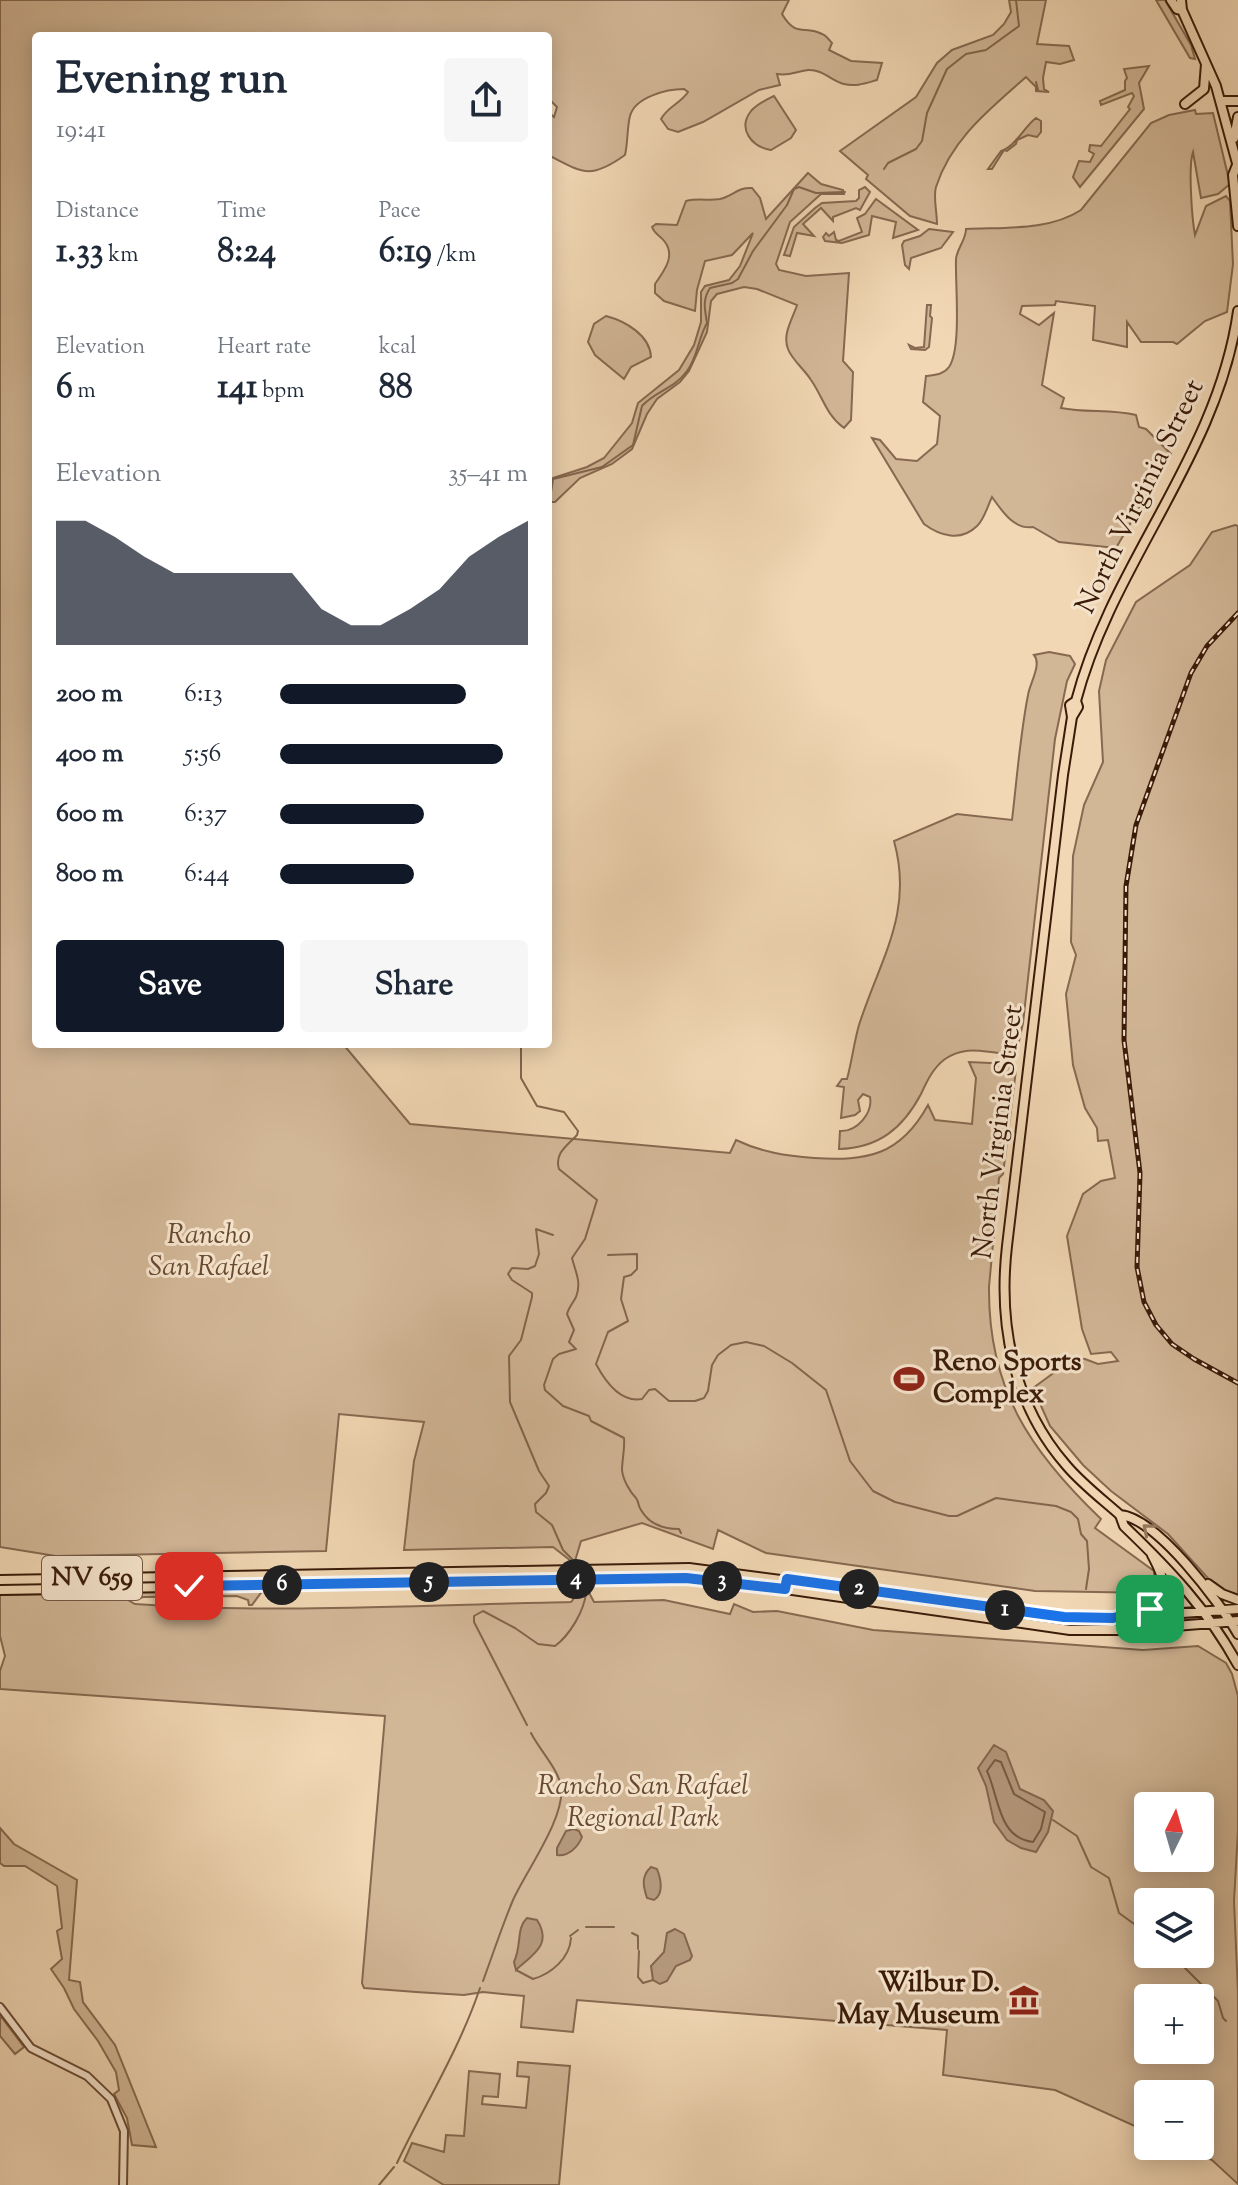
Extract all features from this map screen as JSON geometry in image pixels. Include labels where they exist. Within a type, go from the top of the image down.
[{"type":"main road","points":[[1171,0],[1177,9],[1182,10]]},
{"type":"main road","points":[[1181,0],[1182,10],[1221,101],[1233,147],[1237,166],[1233,175],[1238,226]]},
{"type":"main road","points":[[1185,104],[1204,89],[1206,60]]},
{"type":"main road","points":[[1221,101],[1238,101]]},
{"type":"main road","points":[[1233,147],[1238,117]]},
{"type":"main road","name":"North Virginia Street","points":[[1238,311],[1227,365],[1205,426],[1103,626],[1076,701],[1077,712],[1072,717],[1007,1246],[1003,1303],[1012,1359],[1022,1392],[1039,1428],[1066,1466],[1120,1515],[1124,1526],[1178,1578],[1214,1623],[1238,1665]]},
{"type":"main road","name":"North Virginia Street","points":[[1120,1515],[1135,1518],[1194,1573],[1234,1622],[1238,1634]]},
{"type":"main road","points":[[1113,1618],[1150,1609],[1163,1594],[1163,1575],[1147,1547]]},
{"type":"main road","name":"NV 659","points":[[0,1590],[183,1582],[702,1569],[1070,1630],[1125,1630],[1234,1622]]},
{"type":"main road","points":[[1194,1573],[1222,1594],[1238,1600]]},
{"type":"main road","name":"NV 659","points":[[0,1580],[183,1582]]},
{"type":"main road","name":"NV 659","points":[[786,1584],[1047,1615],[1113,1618],[1238,1609]]},
{"type":"street","points":[[0,2007],[31,2048],[87,2076],[111,2099],[124,2131],[123,2185]]},
{"type":"green space","name":"Rancho San Rafael","points":[[0,0],[789,0],[782,14],[792,26],[823,35],[832,43],[829,50],[851,61],[882,63],[877,80],[857,85],[844,84],[813,70],[777,74],[780,85],[759,90],[703,122],[678,132],[668,129],[661,119],[688,92],[677,89],[652,95],[633,109],[625,155],[594,171],[579,170],[552,157],[552,115],[554,117],[557,107],[552,102],[552,32],[32,32],[32,1048],[346,1048],[410,1124],[730,1153],[736,1140],[774,1153],[833,1159],[866,1156],[894,1145],[906,1135],[928,1105],[935,1120],[972,1124],[976,1078],[969,1062],[1012,1064],[1016,1070],[1003,1174],[999,1178],[989,1287],[996,1357],[1005,1387],[1034,1443],[1101,1519],[1095,1528],[1154,1571],[1155,1593],[1035,1591],[766,1553],[718,1530],[713,1549],[642,1523],[581,1541],[575,1561],[553,1547],[404,1550],[414,1461],[424,1422],[339,1414],[326,1551],[56,1556],[0,1547]]},
{"type":"green space","points":[[1009,0],[1046,0],[1037,44],[1069,46],[1074,60],[1060,64],[1046,62],[1044,89],[1049,92],[1036,91],[1026,77],[962,139],[951,154],[936,187],[937,224],[910,216],[866,179],[868,175],[840,151],[916,97],[937,63],[952,50],[993,35],[1011,12]]},
{"type":"green space","points":[[1156,0],[1165,0],[1191,45],[1195,59],[1190,58]]},
{"type":"green space","points":[[1149,66],[1139,83],[1144,109],[1080,187],[1073,177],[1079,161],[1090,162],[1094,154],[1089,151],[1090,145],[1101,146],[1130,109],[1128,107],[1134,96],[1132,93],[1101,105],[1100,101],[1125,90],[1127,78],[1124,69]]},
{"type":"green space","points":[[774,96],[796,130],[791,138],[771,150],[753,141],[746,124],[753,109]]},
{"type":"green space","points":[[1195,110],[1196,114],[1213,113],[1230,184],[1218,194],[1201,198],[1193,152],[1191,180],[1195,235],[1206,206],[1226,196],[1230,201],[1233,264],[1227,312],[1205,321],[1177,344],[1141,342],[1127,322],[1127,347],[1093,340],[1095,306],[1056,301],[1055,305],[1022,306],[1020,314],[1039,325],[1054,313],[1042,385],[1064,398],[1061,408],[1136,415],[1139,427],[1146,429],[1171,454],[1116,548],[1059,542],[1033,527],[1020,526],[1004,513],[992,497],[982,520],[971,531],[950,536],[930,528],[924,524],[872,438],[880,440],[896,459],[917,461],[937,444],[940,416],[923,402],[926,376],[944,372],[953,358],[957,331],[956,259],[966,229],[1026,227],[1068,217],[1081,210],[1151,123],[1169,115]]},
{"type":"green space","points":[[1036,118],[1041,121],[1041,132],[1037,137],[1028,135],[1017,140],[1007,151],[1004,150],[992,169],[988,169],[1001,151],[1011,145]]},
{"type":"green space","points":[[808,173],[821,184],[843,190],[844,194],[821,194],[790,222],[776,264],[779,270],[806,276],[849,273],[843,361],[853,372],[851,420],[844,428],[838,423],[790,353],[786,343],[787,332],[797,305],[744,287],[717,294],[711,301],[707,332],[689,371],[657,399],[632,449],[612,464],[580,478],[552,502],[552,478],[604,458],[632,423],[638,403],[679,370],[694,345],[701,322],[701,292],[705,286],[729,280],[740,266],[753,233],[732,255],[705,261],[695,311],[664,301],[655,293],[655,284],[667,264],[669,253],[665,242],[652,227],[656,224],[677,225],[686,201],[720,199],[747,188],[752,188],[760,198],[766,219]]},
{"type":"green space","points":[[865,187],[870,192],[860,210],[856,208],[833,217],[833,221],[821,208],[803,224],[814,236],[797,233],[790,256],[784,255],[794,227],[815,208],[822,203],[856,201],[859,190]]},
{"type":"green space","points":[[876,199],[918,230],[893,238],[896,222],[872,216],[869,235],[842,243],[825,241],[823,237],[826,233],[829,236],[834,232],[839,241],[862,232],[857,218],[865,214]]},
{"type":"green space","points":[[929,229],[953,232],[941,248],[911,258],[909,269],[905,265],[904,241],[920,236]]},
{"type":"green space","points":[[927,305],[931,305],[932,318],[929,347],[925,350],[911,349],[909,345],[924,347]]},
{"type":"green space","points":[[606,316],[635,330],[650,349],[651,357],[631,367],[624,379],[595,355],[588,342],[594,324]]},
{"type":"green space","points":[[1238,526],[1238,1597],[1215,1586],[1168,1534],[1111,1491],[1083,1465],[1050,1426],[1033,1388],[1074,1358],[1098,1364],[1118,1361],[1111,1352],[1091,1354],[1082,1329],[1067,1236],[1083,1194],[1101,1181],[1115,1178],[1108,1140],[1098,1141],[1097,1128],[1085,1108],[1073,1065],[1066,994],[1076,955],[1071,942],[1073,856],[1084,805],[1103,762],[1099,691],[1106,660],[1136,602],[1190,565],[1212,532]]},
{"type":"green space","points":[[1049,652],[1070,656],[1075,664],[1067,681],[1055,739],[1023,1023],[1017,1050],[1001,1053],[965,1051],[945,1059],[898,1126],[866,1145],[839,1149],[840,1131],[858,1125],[869,1109],[870,1097],[863,1094],[858,1100],[860,1111],[841,1118],[844,1087],[837,1086],[842,1079],[847,1079],[859,1025],[892,935],[900,891],[894,841],[957,814],[1012,820],[1025,710],[1036,668],[1034,655]]},
{"type":"green space","name":"Rancho San Rafael Regional Park","points":[[586,1587],[594,1602],[664,1600],[730,1614],[734,1604],[753,1612],[777,1611],[873,1630],[1143,1650],[1198,1646],[1226,1663],[1238,1696],[1238,1831],[1234,1901],[1238,1992],[1238,2184],[1212,2160],[1214,2080],[1134,2080],[1134,2126],[1055,2090],[943,2075],[947,2030],[577,2000],[573,2032],[521,2027],[524,1996],[364,1988],[385,1716],[0,1689],[0,1671],[5,1656],[0,1636],[0,1595],[263,1590],[252,1605],[237,1596],[144,1597],[128,1600],[135,1604],[189,1607],[353,1608],[571,1602]]},
{"type":"green space","points":[[0,1828],[14,1844],[77,1880],[69,1980],[80,1982],[83,2002],[115,2045],[156,2147],[132,2145],[127,2118],[114,2094],[119,2090],[116,2072],[51,1969],[62,1959],[57,1931],[62,1928],[57,1886],[25,1866],[4,1866],[0,1863]]},
{"type":"green space","points":[[0,2015],[24,2047],[15,2054],[0,2036]]},
{"type":"green space","points":[[518,2062],[570,2066],[559,2185],[444,2185],[404,2161],[412,2143],[444,2152],[446,2135],[464,2136],[469,2071],[500,2074],[498,2097],[483,2096],[482,2104],[526,2108],[529,2077],[517,2076]]},
{"type":"water","points":[[994,1745],[1006,1752],[1020,1789],[1044,1800],[1053,1811],[1048,1832],[1036,1852],[1007,1840],[994,1822],[986,1786],[978,1768]]},
{"type":"water","points":[[574,1829],[582,1837],[578,1844],[569,1853],[557,1855],[557,1848],[566,1831]]},
{"type":"water","points":[[651,1867],[657,1869],[660,1882],[659,1894],[654,1900],[647,1898],[644,1885],[644,1878]]},
{"type":"water","points":[[527,1918],[537,1920],[543,1936],[542,1943],[516,1970],[514,1962],[520,1932]]},
{"type":"water","points":[[675,1929],[684,1934],[692,1956],[676,1966],[667,1981],[660,1984],[653,1980],[651,1966],[664,1952],[667,1933]]},
{"type":"waterway","points":[[884,169],[888,163],[916,149],[922,141],[927,113],[947,69],[966,54],[986,50],[1019,26],[1016,0]]},
{"type":"waterway","points":[[1036,82],[1038,90]]},
{"type":"waterway","points":[[552,486],[553,479],[602,467],[633,445],[642,406],[676,382],[691,366],[707,323],[707,292],[710,288],[738,279],[753,251],[787,205],[794,189],[799,187],[816,193],[845,192]]},
{"type":"waterway","points":[[521,1048],[521,1078],[537,1106],[564,1112],[578,1131],[560,1154],[559,1169],[597,1200],[585,1239],[572,1258],[578,1286],[567,1314],[574,1330],[569,1342],[576,1349],[553,1359],[545,1390],[563,1406],[589,1416],[591,1421],[624,1438],[623,1474],[644,1515],[662,1527],[679,1529],[681,1533]]},
{"type":"waterway","points":[[553,1235],[536,1229],[539,1254],[535,1266],[512,1268],[508,1274],[532,1293],[521,1340],[509,1356],[510,1402],[539,1471],[549,1486],[535,1504],[536,1512],[552,1525],[563,1550],[573,1560]]},
{"type":"waterway","points":[[608,1255],[637,1254],[637,1269],[624,1277],[621,1299],[628,1321],[608,1332],[596,1364],[620,1394],[642,1399],[649,1390],[655,1389],[669,1401],[695,1401],[704,1398],[708,1391],[712,1365],[718,1355],[731,1345],[746,1342],[764,1346],[826,1390],[850,1461],[873,1491],[895,1502],[949,1516],[957,1516],[996,1498],[1056,1506],[1071,1512],[1078,1519],[1081,1534],[1087,1541],[1089,1569],[1086,1589]]},
{"type":"waterway","points":[[527,1725],[474,1622],[474,1616],[483,1611],[538,1644],[555,1646],[575,1622],[586,1593]]},
{"type":"waterway","points":[[483,1981],[513,1900],[544,1844],[561,1799],[561,1786],[556,1773],[531,1733]]},
{"type":"waterway","points":[[1053,1820],[1077,1836],[1091,1867],[1109,1878],[1119,1913],[1134,1924]]},
{"type":"waterway","points":[[586,1927],[614,1927]]},
{"type":"waterway","points":[[570,1936],[578,1930]]},
{"type":"waterway","points":[[632,1933],[638,1936],[638,1949]]},
{"type":"waterway","points":[[516,1970],[533,1979],[546,1973],[563,1958],[571,1938]]},
{"type":"waterway","points":[[639,1951],[638,1977],[643,1983],[653,1980]]},
{"type":"waterway","points":[[1185,1968],[1218,2001],[1226,2021]]},
{"type":"waterway","points":[[397,2163],[452,2055],[480,1988]]},
{"type":"waterway","points":[[379,2185],[394,2167]]},
{"type":"railway","points":[[1238,613],[1207,646],[1191,673],[1136,825],[1126,886],[1124,1040],[1140,1173],[1137,1267],[1144,1302],[1156,1325],[1172,1344],[1238,1383]]},
{"type":"place","name":"Reno Sports Complex","points":[[909,1379]]},
{"type":"place","name":"Wilbur D. May Museum","points":[[1024,2000]]},
{"type":"route","points":[[189,1586],[686,1578],[785,1589],[787,1579],[1064,1617],[1113,1618],[1150,1609]]}]
